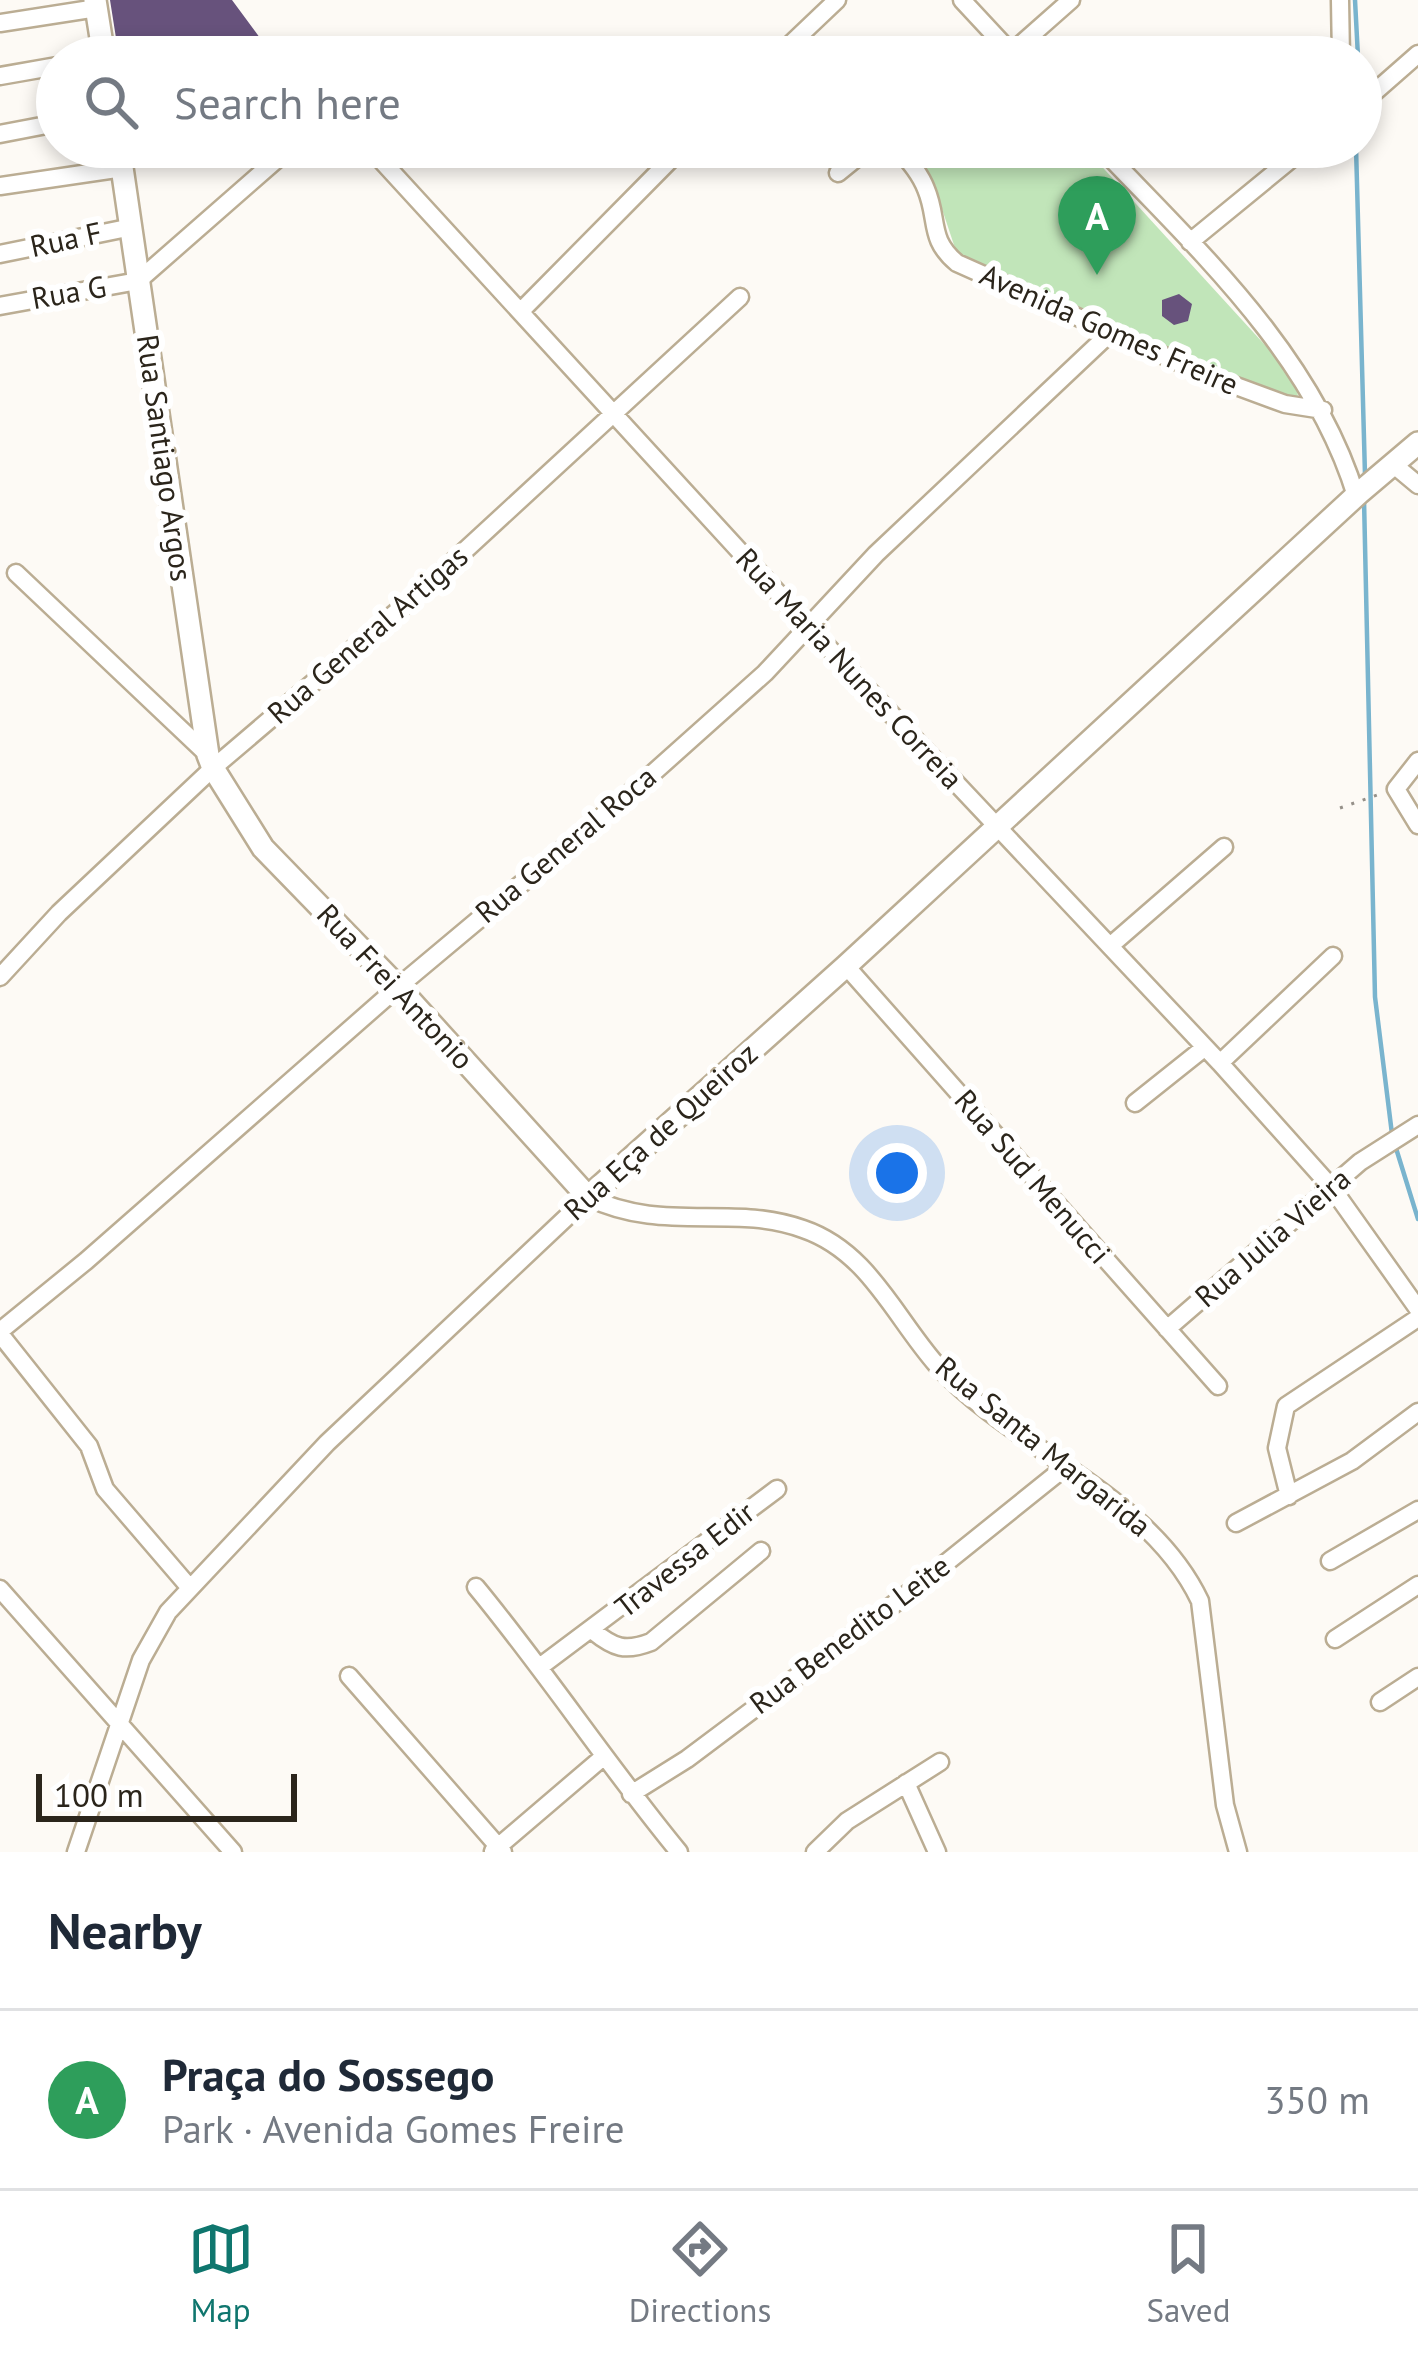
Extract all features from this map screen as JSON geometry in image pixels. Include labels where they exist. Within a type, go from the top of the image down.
[{"type":"street","points":[[799,36],[837,0]]},
{"type":"street","points":[[962,0],[994,36]]},
{"type":"street","points":[[1033,36],[1071,0]]},
{"type":"street","points":[[1340,0],[1341,36]]},
{"type":"street","points":[[0,23],[96,4],[101,36]]},
{"type":"street","points":[[1382,86],[1418,54]]},
{"type":"street","points":[[0,76],[36,70]]},
{"type":"street","points":[[0,134],[36,127]]},
{"type":"street","points":[[0,186],[78,168]]},
{"type":"street","name":"Rua Santiago Argos","points":[[123,168],[210,762]]},
{"type":"street","points":[[138,280],[267,168]]},
{"type":"street","name":"Rua Maria Nunes Correia","points":[[389,168],[809,628],[1220,1063],[1332,1188],[1418,1314]]},
{"type":"street","points":[[522,310],[662,168]]},
{"type":"street","points":[[838,173],[844,168]]},
{"type":"street","name":"Avenida Gomes Freire","points":[[913,168],[925,184],[942,250],[957,263],[1109,334],[1263,397],[1323,410]]},
{"type":"street","points":[[1120,168],[1274,340],[1323,410],[1357,494]]},
{"type":"street","points":[[1190,242],[1280,168]]},
{"type":"street","name":"Rua F","points":[[0,254],[132,227]]},
{"type":"street","name":"Rua G","points":[[0,305],[138,280]]},
{"type":"street","name":"Rua General Artigas","points":[[0,976],[210,762],[421,591],[740,297]]},
{"type":"street","name":"Rua General Roca","points":[[0,1333],[766,673],[875,554],[1109,334]]},
{"type":"street","points":[[1418,443],[1386,471],[1418,485]]},
{"type":"street","name":"Rua Eça de Queiroz","points":[[76,1852],[152,1636],[190,1588],[327,1443],[588,1197],[1386,471]]},
{"type":"street","name":"Rua Frei Antonio","points":[[16,573],[210,762],[263,848],[398,987],[588,1197]]},
{"type":"street","points":[[1418,761],[1391,790],[1418,825]]},
{"type":"street","points":[[1110,946],[1224,847]]},
{"type":"street","points":[[1220,1063],[1333,956]]},
{"type":"street","name":"Rua Sud Menucci","points":[[846,966],[1218,1386]]},
{"type":"street","points":[[1135,1103],[1204,1048]]},
{"type":"street","name":"Rua Julia Vieira","points":[[1167,1329],[1379,1147],[1413,1131]]},
{"type":"street","name":"Rua Santa Margarida","points":[[588,1197],[628,1214],[664,1219],[778,1222],[834,1244],[875,1280],[940,1368],[1064,1468],[1147,1527],[1188,1576],[1200,1601],[1225,1805],[1238,1852]]},
{"type":"street","points":[[1289,1496],[1277,1448],[1286,1406],[1418,1314]]},
{"type":"street","points":[[0,1333],[89,1446],[105,1489],[190,1588]]},
{"type":"street","points":[[1236,1523],[1352,1461],[1418,1412]]},
{"type":"street","name":"Rua Benedito Leite","points":[[631,1794],[687,1759],[906,1595],[1064,1468]]},
{"type":"street","name":"Travessa Edir","points":[[541,1666],[777,1489]]},
{"type":"street","points":[[1330,1561],[1418,1510]]},
{"type":"street","name":"Travessa Edir","points":[[593,1631],[612,1646],[630,1650],[651,1642],[761,1551]]},
{"type":"street","points":[[1335,1639],[1418,1585]]},
{"type":"street","points":[[476,1587],[541,1666],[602,1758],[679,1852]]},
{"type":"street","points":[[6,1596],[233,1852]]},
{"type":"street","points":[[0,1618],[6,1596]]},
{"type":"street","points":[[349,1676],[498,1850],[602,1758]]},
{"type":"street","points":[[1380,1702],[1418,1677]]},
{"type":"street","points":[[815,1852],[847,1821],[940,1762]]},
{"type":"street","points":[[906,1783],[938,1852]]},
{"type":"path","points":[[1340,808],[1391,790]]},
{"type":"green space","points":[[920,168],[1103,168],[1275,356],[1298,397],[1289,400],[1262,392],[958,257],[939,200]]},
{"type":"building","points":[[110,0],[232,0],[259,36],[116,36]]},
{"type":"building","points":[[1179,294],[1192,304],[1188,321],[1174,325],[1162,316],[1162,300]]},
{"type":"waterway","points":[[1355,0],[1357,36]]},
{"type":"waterway","points":[[1357,168],[1365,475]]},
{"type":"waterway","points":[[1364,499],[1375,997],[1392,1134]]},
{"type":"waterway","points":[[1395,1145],[1418,1219]]},
{"type":"place","name":"Praça do Sossego","points":[[1097,275]]}]
